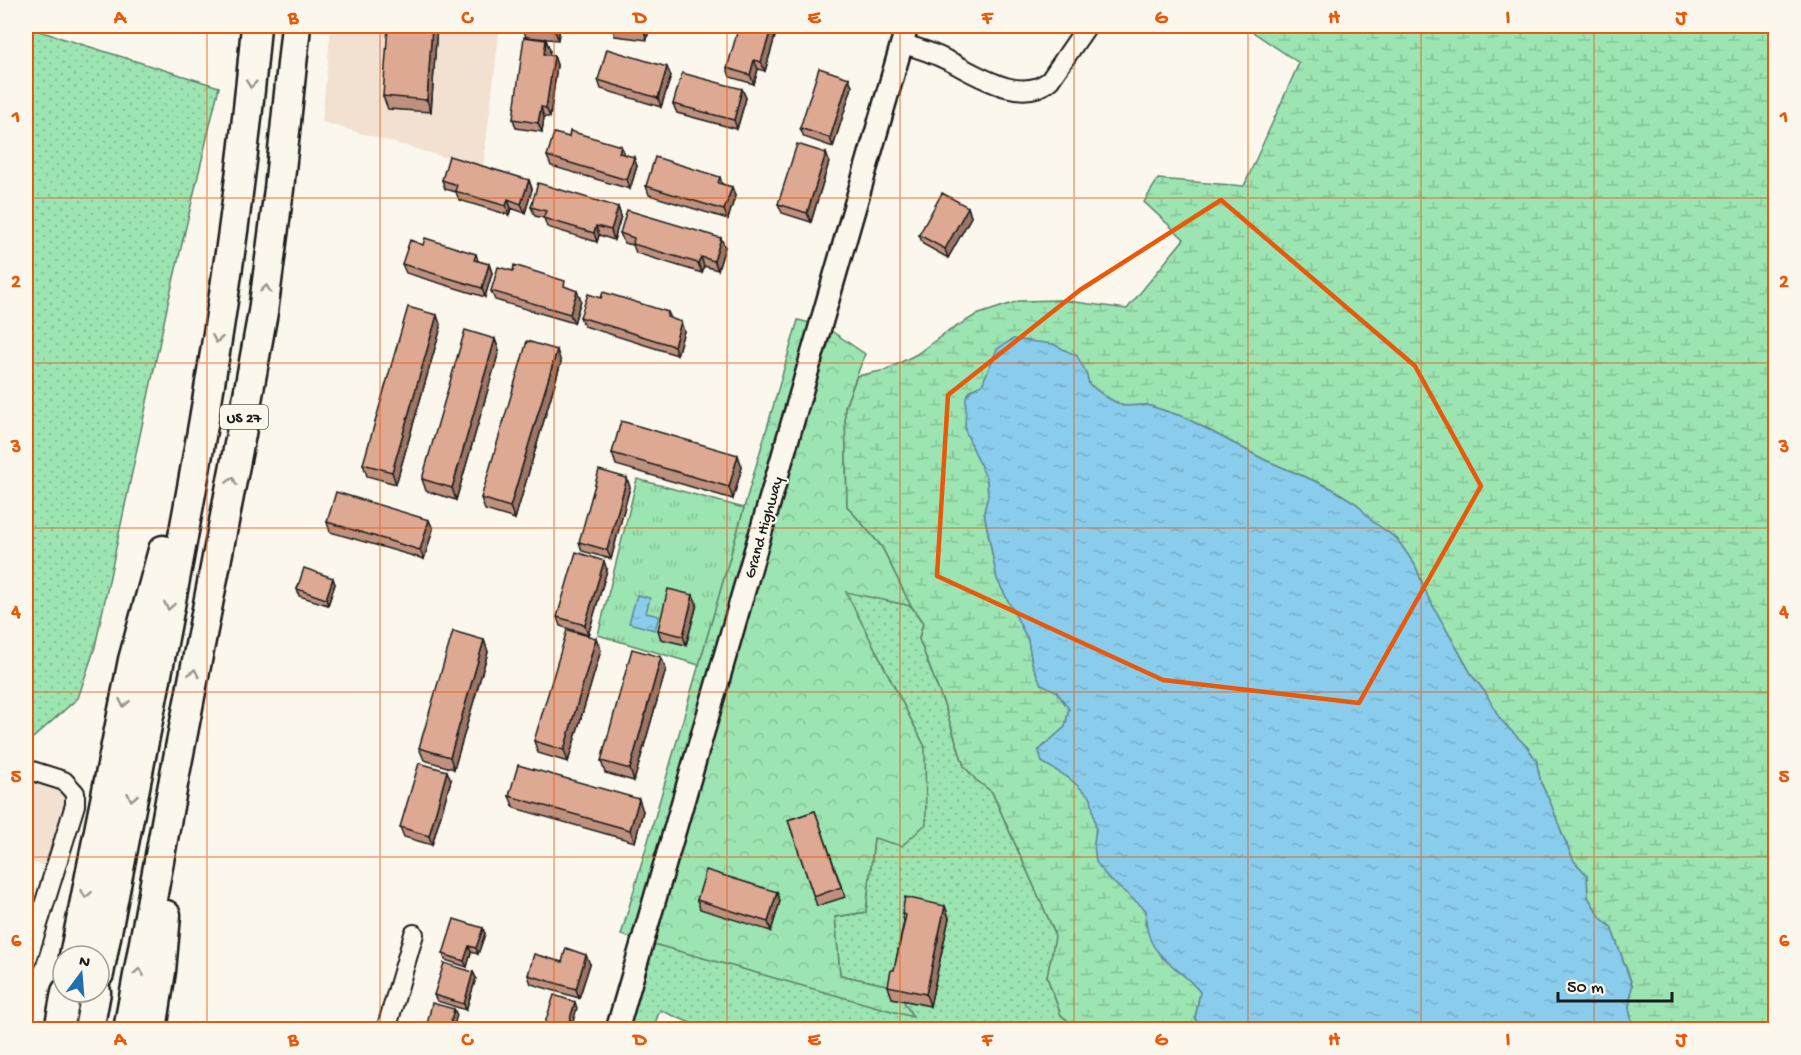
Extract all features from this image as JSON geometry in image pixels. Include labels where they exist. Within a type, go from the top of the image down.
[{"type":"highway","name":"US 27","points":[[105,944],[168,615],[222,309],[240,184],[256,26]]},
{"type":"highway","name":"US 27","points":[[128,1029],[263,312],[296,26]]},
{"type":"highway","points":[[76,944],[133,660],[161,556],[202,424]]},
{"type":"highway","points":[[152,1029],[161,971],[184,730]]},
{"type":"highway","points":[[59,1029],[64,1004]]},
{"type":"highway","points":[[88,1029],[93,1004]]},
{"type":"street","points":[[905,35],[921,48],[982,79],[999,85],[1036,89],[1043,87],[1050,80],[1087,26]]},
{"type":"street","name":"Grand Highway","points":[[617,1029],[905,35]]},
{"type":"street","points":[[26,770],[64,781],[75,793],[75,805],[26,963]]},
{"type":"street","points":[[386,1029],[414,934]]},
{"type":"highlighted area","points":[[1221,200],[1415,366],[1481,486],[1359,703],[1163,680],[937,576],[948,395],[1080,290]]},
{"type":"shaded area","points":[[331,26],[500,26],[483,168],[322,122]]},
{"type":"shaded area","points":[[26,779],[60,789],[67,797],[67,804],[47,867],[26,860]]},
{"type":"green space","points":[[1244,26],[1775,26],[1775,1029],[1633,1029],[1629,1008],[1632,984],[1611,927],[1601,919],[1588,897],[1587,875],[1574,861],[1541,783],[1536,760],[1528,748],[1499,719],[1428,597],[1415,565],[1397,539],[1371,521],[1357,504],[1331,488],[1265,460],[1184,417],[1147,405],[1123,406],[1089,384],[1086,372],[989,369],[982,385],[971,390],[987,480],[988,496],[984,512],[997,579],[1028,640],[1032,663],[1041,683],[1056,691],[1069,709],[1065,727],[1039,750],[1042,762],[1076,783],[1091,798],[1096,828],[1094,845],[1128,894],[1146,910],[1145,924],[1162,957],[1190,980],[1200,992],[1195,1019],[1204,1029],[1078,1029],[1061,1015],[1047,977],[1055,937],[1053,929],[992,792],[976,780],[964,766],[919,639],[923,623],[910,604],[882,547],[847,506],[845,407],[857,376],[886,370],[917,354],[976,315],[1019,301],[1060,300],[1127,309],[1184,239],[1144,202],[1158,179],[1244,186],[1299,63]]},
{"type":"green space","points":[[26,27],[219,87],[168,303],[95,647],[78,698],[26,744]]},
{"type":"green space","points":[[798,320],[815,324],[635,939],[621,935]]},
{"type":"green space","points":[[830,330],[865,354],[845,407],[847,506],[882,547],[911,606],[846,592],[925,747],[926,824],[902,846],[874,838],[866,912],[835,917],[840,975],[895,987],[913,1017],[650,943]]},
{"type":"green space","points":[[637,479],[744,508],[699,665],[598,635]]},
{"type":"green space","points":[[845,591],[911,606],[923,623],[919,639],[964,766],[976,780],[992,792],[1053,929],[1056,937],[1047,977],[1061,1015],[1078,1029],[707,1030],[660,1010],[653,1029],[626,1030],[650,943],[912,1016],[895,987],[840,975],[835,917],[866,912],[874,838],[925,747]]},
{"type":"water","points":[[1013,339],[1053,344],[1077,356],[1086,372],[1089,384],[1123,406],[1147,405],[1184,417],[1265,460],[1331,488],[1357,504],[1372,521],[1397,539],[1415,565],[1428,597],[1473,677],[1485,692],[1500,719],[1528,748],[1536,760],[1541,783],[1574,861],[1587,875],[1588,897],[1601,918],[1611,927],[1632,985],[1629,1008],[1633,1029],[1204,1029],[1195,1019],[1200,992],[1155,948],[1146,926],[1146,910],[1108,878],[1096,862],[1094,845],[1096,830],[1091,798],[1069,778],[1042,762],[1039,750],[1065,727],[1069,709],[1056,691],[1041,684],[1032,663],[1028,640],[997,579],[984,512],[988,496],[987,480],[965,430],[966,397],[971,390],[982,385],[997,349]]},
{"type":"water","points":[[637,595],[650,598],[646,613],[659,616],[655,630],[629,623]]},
{"type":"building","points":[[388,26],[432,26],[427,100],[383,96]]},
{"type":"building","points":[[523,26],[556,26],[555,31],[523,28]]},
{"type":"building","points":[[612,26],[645,26],[644,31]]},
{"type":"building","points":[[739,26],[772,26],[761,62],[754,60],[750,75],[727,68]]},
{"type":"building","points":[[524,37],[546,40],[544,54],[554,56],[546,108],[541,107],[538,123],[513,119]]},
{"type":"building","points":[[607,49],[667,67],[658,98],[598,80]]},
{"type":"building","points":[[819,68],[849,78],[830,138],[800,128]]},
{"type":"building","points":[[682,73],[742,89],[734,120],[673,104]]},
{"type":"building","points":[[570,131],[621,146],[619,153],[634,157],[627,180],[547,156],[554,133],[569,137]]},
{"type":"building","points":[[797,144],[826,153],[807,213],[778,204]]},
{"type":"building","points":[[449,156],[529,180],[521,204],[508,199],[506,206],[455,191],[457,185],[442,180]]},
{"type":"building","points":[[655,157],[720,177],[718,183],[732,187],[724,210],[646,186]]},
{"type":"building","points":[[538,183],[618,207],[611,230],[596,226],[594,233],[543,218],[546,211],[531,207]]},
{"type":"building","points":[[942,193],[968,207],[945,249],[919,235]]},
{"type":"building","points":[[627,210],[721,238],[714,261],[701,257],[698,263],[633,244],[634,238],[620,233]]},
{"type":"building","points":[[425,238],[476,254],[474,260],[489,264],[482,288],[402,264],[410,240],[423,245]]},
{"type":"building","points":[[514,265],[565,281],[564,286],[577,291],[570,314],[491,291],[498,267],[513,271]]},
{"type":"building","points":[[603,292],[668,312],[667,317],[681,322],[674,346],[580,317],[588,294],[601,298]]},
{"type":"building","points":[[408,307],[437,315],[392,472],[363,464]]},
{"type":"building","points":[[465,330],[495,339],[452,488],[422,479]]},
{"type":"building","points":[[527,341],[557,350],[510,507],[481,498]]},
{"type":"building","points":[[621,421],[738,455],[729,487],[612,453]]},
{"type":"building","points":[[599,470],[627,478],[607,550],[579,542]]},
{"type":"building","points":[[336,492],[429,520],[420,550],[327,522]]},
{"type":"building","points":[[576,552],[604,561],[585,625],[557,617]]},
{"type":"building","points":[[304,568],[333,578],[326,599],[297,589]]},
{"type":"building","points":[[668,589],[693,595],[683,636],[658,630]]},
{"type":"building","points":[[567,630],[596,638],[564,750],[534,741]]},
{"type":"building","points":[[453,631],[484,640],[450,757],[419,748]]},
{"type":"building","points":[[632,649],[661,657],[630,769],[601,761]]},
{"type":"building","points":[[419,763],[447,771],[429,836],[400,827]]},
{"type":"building","points":[[518,765],[639,799],[630,830],[509,796]]},
{"type":"building","points":[[815,811],[841,887],[814,897],[788,820]]},
{"type":"building","points":[[706,870],[777,892],[768,922],[697,900]]},
{"type":"building","points":[[905,897],[945,906],[926,994],[888,986],[891,970],[894,970],[906,915],[902,914]]},
{"type":"building","points":[[454,919],[483,928],[476,948],[469,946],[464,961],[443,954]]},
{"type":"building","points":[[566,948],[586,955],[576,989],[528,975],[534,954],[562,962]]},
{"type":"building","points":[[444,963],[473,972],[464,1004],[434,995]]},
{"type":"building","points":[[554,995],[575,1002],[567,1029],[544,1026]]},
{"type":"building","points":[[432,1003],[454,1009],[449,1029],[426,1029]]}]
